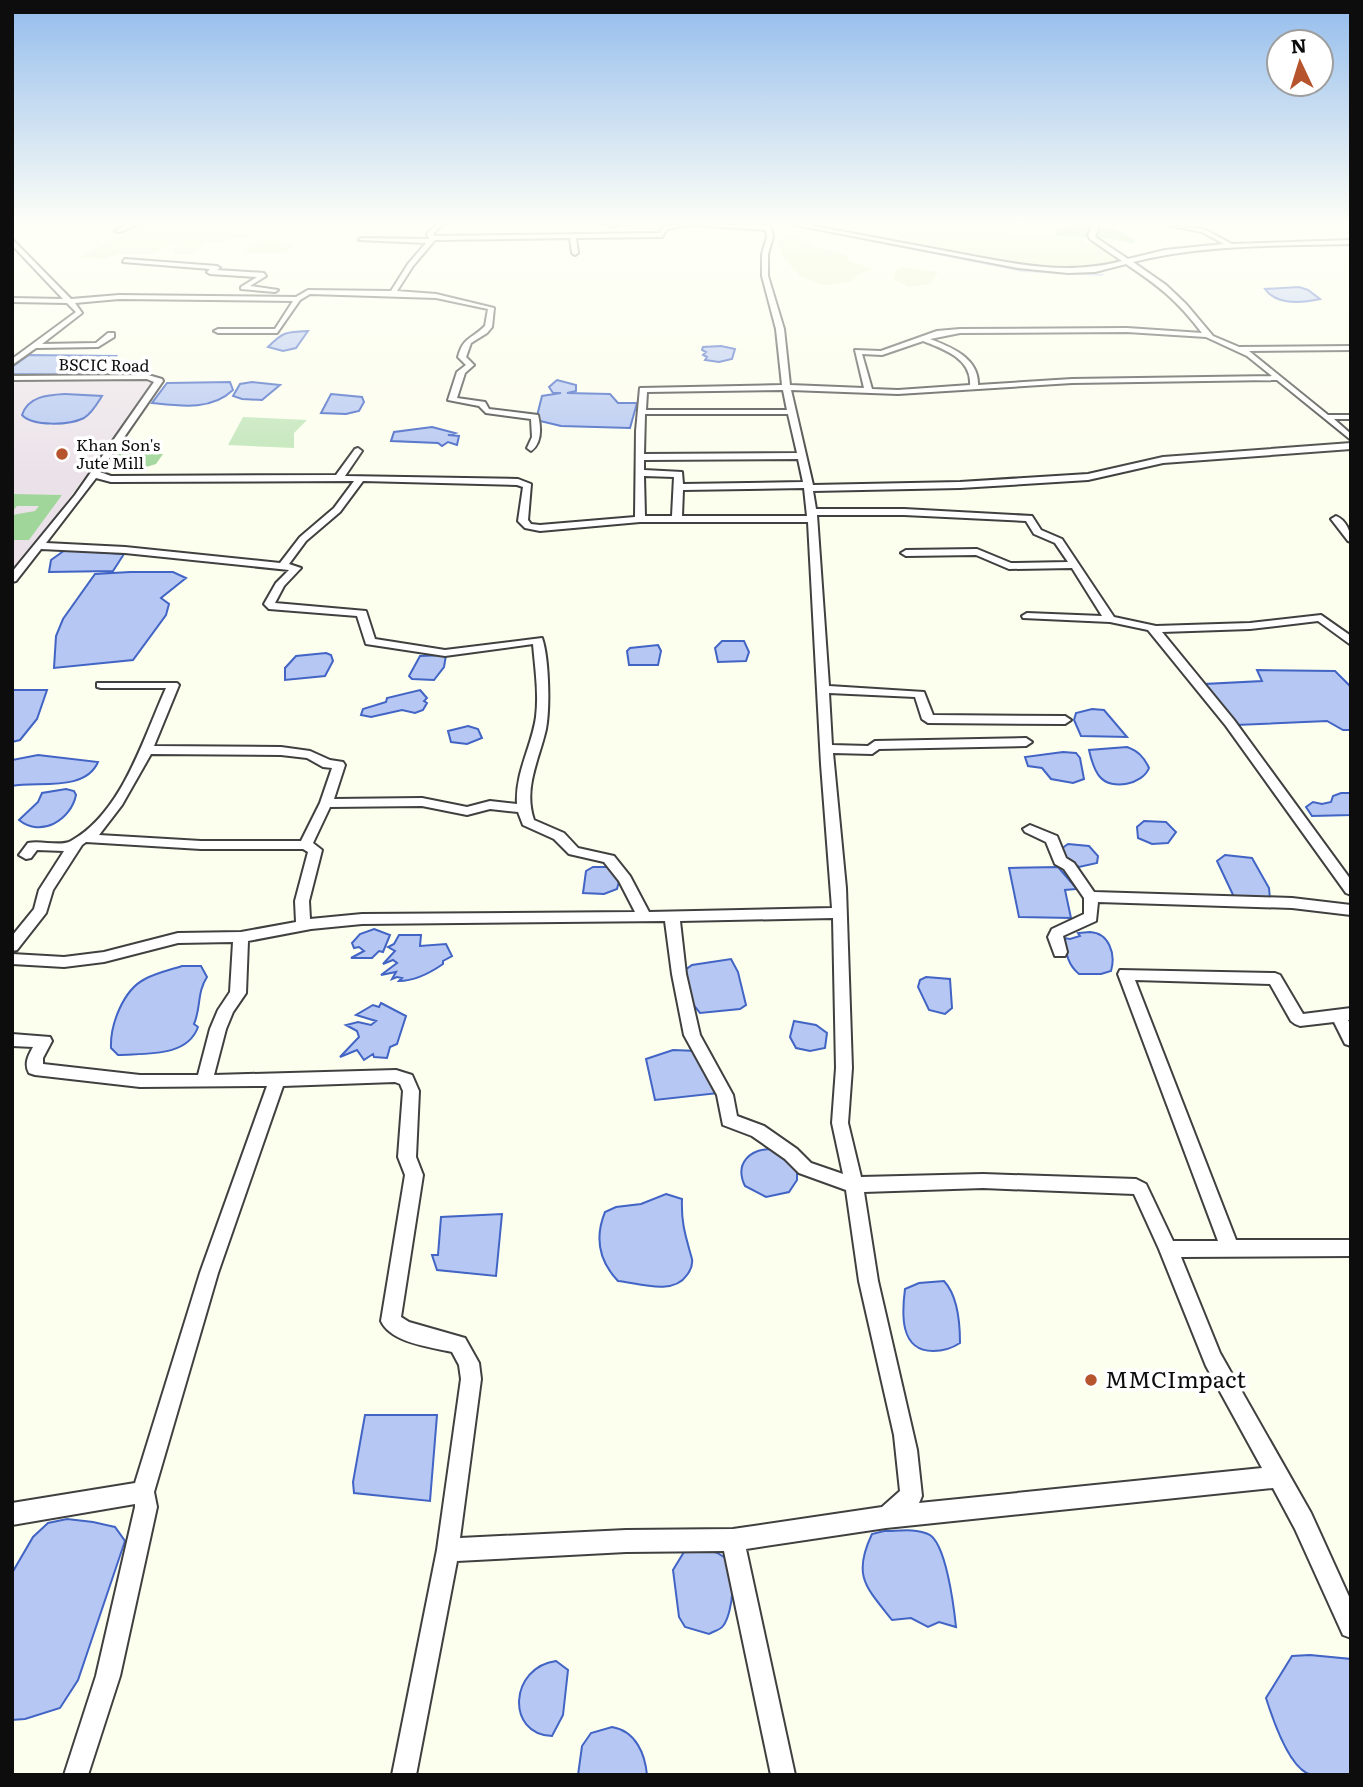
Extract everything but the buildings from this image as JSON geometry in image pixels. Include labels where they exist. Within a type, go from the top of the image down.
[{"type":"street","name":"BSCIC Road","points":[[12,363],[80,312],[77,308]]},
{"type":"street","points":[[218,331],[277,331],[292,308]]},
{"type":"street","points":[[488,308],[491,309],[493,324],[489,330],[474,336],[462,353],[462,357],[470,365],[461,372],[452,400],[482,404],[486,411],[535,417],[536,438],[531,448]]},
{"type":"street","points":[[774,308],[780,329],[783,372],[808,486],[819,595],[826,749],[839,913],[844,1068],[840,1123],[854,1185],[872,1297],[903,1420],[910,1465],[911,1496],[886,1517]]},
{"type":"street","points":[[1186,308],[1206,335],[1214,341],[1250,354],[1351,438]]},
{"type":"street","points":[[869,392],[859,352],[882,353],[948,328],[1126,330],[1206,335]]},
{"type":"street","points":[[35,346],[99,345],[111,335]]},
{"type":"street","points":[[924,339],[953,352],[968,364],[974,373],[974,388]]},
{"type":"street","points":[[1238,349],[1274,346],[1351,348]]},
{"type":"street","name":"BSCIC Road","points":[[12,378],[129,376],[148,377],[159,381],[78,497],[12,579]]},
{"type":"street","points":[[640,519],[643,390],[788,388],[869,392],[1084,380],[1280,378]]},
{"type":"street","points":[[641,412],[793,412]]},
{"type":"street","points":[[1327,417],[1351,416]]},
{"type":"street","points":[[678,487],[960,485],[1088,477],[1163,460],[1351,446]]},
{"type":"street","points":[[340,478],[358,451]]},
{"type":"street","points":[[640,457],[802,456]]},
{"type":"street","points":[[95,471],[98,476],[104,478],[121,479],[340,478],[518,482],[528,486],[523,522],[528,526],[540,528],[640,519],[904,512],[1029,518],[1037,532],[1059,541],[1110,619]]},
{"type":"street","points":[[641,473],[679,474],[677,518]]},
{"type":"street","points":[[78,497],[94,487],[121,479]]},
{"type":"street","points":[[283,565],[303,539],[337,510],[360,479]]},
{"type":"street","points":[[1336,519],[1351,539]]},
{"type":"street","points":[[38,546],[125,550],[296,568],[281,585],[270,604],[273,607],[362,613],[370,642],[445,653],[538,640],[542,716],[523,788],[521,808],[528,822],[559,836],[574,852],[609,859],[625,879],[645,918]]},
{"type":"street","points":[[906,553],[977,552],[1009,566],[1018,567],[1076,565]]},
{"type":"street","points":[[1027,616],[1110,619],[1154,629],[1250,626],[1321,618],[1351,642]]},
{"type":"street","points":[[1154,629],[1238,734],[1351,890]]},
{"type":"street","points":[[12,946],[41,910],[46,890],[79,843],[93,833],[116,805],[147,750],[173,685],[101,685]]},
{"type":"street","points":[[823,689],[920,694],[928,719],[1065,720]]},
{"type":"street","points":[[826,749],[872,750],[875,745],[1026,742]]},
{"type":"street","points":[[147,750],[230,749],[310,755],[327,764],[339,765],[326,803],[305,845]]},
{"type":"street","points":[[326,803],[422,802],[467,811],[489,805],[521,808]]},
{"type":"street","points":[[1030,829],[1052,839],[1060,861],[1069,866],[1091,898],[1090,916],[1057,933],[1055,937],[1060,952]]},
{"type":"street","points":[[26,855],[33,846],[79,843],[305,845],[315,850],[302,901],[303,925]]},
{"type":"street","points":[[1091,898],[1292,903],[1351,910]]},
{"type":"street","points":[[12,959],[64,962],[104,957],[178,938],[240,937],[303,925],[362,919],[673,918],[795,912],[839,913]]},
{"type":"street","points":[[673,918],[678,974],[692,1035],[725,1095],[730,1120],[758,1131],[791,1154],[805,1168],[854,1185],[983,1181],[1136,1187],[1142,1193],[1213,1359],[1303,1521],[1351,1627]]},
{"type":"street","points":[[204,1082],[218,1029],[226,1010],[238,993],[240,937]]},
{"type":"street","points":[[1230,1248],[1125,974],[1275,979],[1296,1017],[1300,1020],[1345,1015],[1351,1040]]},
{"type":"street","points":[[12,1040],[44,1041],[36,1058],[35,1069],[140,1081],[204,1082],[396,1076],[406,1080],[411,1091],[407,1157],[414,1175],[391,1321],[404,1330],[457,1345],[469,1363],[471,1379],[448,1550],[404,1775]]},
{"type":"street","points":[[76,1775],[108,1676],[146,1507],[143,1492],[208,1273],[277,1080]]},
{"type":"street","points":[[1168,1249],[1351,1248]]},
{"type":"street","points":[[448,1550],[626,1541],[733,1540],[886,1517],[1278,1477]]},
{"type":"street","points":[[12,1514],[143,1492]]},
{"type":"street","points":[[733,1540],[783,1775]]},
{"type":"shaded area","points":[[12,378],[142,378],[156,382],[12,575]]},
{"type":"green space","points":[[243,417],[307,420],[294,433],[294,448],[228,445]]},
{"type":"green space","points":[[118,451],[163,454],[156,464],[146,467],[109,464]]},
{"type":"green space","points":[[12,494],[62,495],[29,540],[12,540],[12,515],[35,511],[39,506],[17,506],[12,512]]},
{"type":"water","points":[[308,331],[296,348],[283,351],[268,347],[285,334]]},
{"type":"water","points":[[721,346],[735,349],[732,359],[719,362],[705,360],[707,357],[703,355],[706,352],[702,350],[703,347]]},
{"type":"water","points":[[29,355],[116,356],[99,375],[12,374],[12,367]]},
{"type":"water","points":[[557,380],[576,385],[576,391],[567,393],[610,394],[618,403],[637,403],[630,428],[561,426],[536,420],[542,396],[561,393],[553,393],[549,387]]},
{"type":"water","points":[[230,382],[233,390],[224,397],[205,404],[184,406],[152,403],[167,383]]},
{"type":"water","points":[[252,382],[280,385],[262,400],[233,396],[240,384]]},
{"type":"water","points":[[65,394],[102,396],[89,414],[78,420],[43,423],[34,422],[22,415],[34,400]]},
{"type":"water","points":[[331,394],[362,397],[364,402],[359,411],[346,414],[321,413]]},
{"type":"water","points":[[432,427],[455,433],[448,435],[459,436],[457,445],[448,442],[442,446],[438,443],[391,441],[394,432]]},
{"type":"water","points":[[65,550],[124,554],[113,571],[49,572],[51,560]]},
{"type":"water","points":[[173,572],[186,578],[161,598],[169,604],[166,615],[133,660],[54,668],[56,636],[63,619],[95,574]]},
{"type":"water","points":[[722,641],[744,641],[749,652],[746,661],[718,662],[715,648]]},
{"type":"water","points":[[658,645],[661,651],[658,665],[629,665],[627,651],[630,648]]},
{"type":"water","points":[[326,653],[331,655],[333,661],[325,676],[285,680],[285,668],[296,656]]},
{"type":"water","points":[[446,655],[444,667],[434,680],[412,679],[409,676],[420,656]]},
{"type":"water","points":[[1257,670],[1335,671],[1351,687],[1351,730],[1343,730],[1327,721],[1236,725],[1205,684],[1262,681]]},
{"type":"water","points":[[12,690],[47,690],[37,719],[20,740],[12,742]]},
{"type":"water","points":[[420,690],[427,698],[423,710],[415,713],[402,710],[371,717],[361,715],[363,709],[386,702],[387,698]]},
{"type":"water","points":[[1092,709],[1104,710],[1127,737],[1081,736],[1074,720],[1076,713]]},
{"type":"water","points":[[468,726],[478,729],[482,738],[467,744],[451,742],[448,731]]},
{"type":"water","points":[[1127,747],[1145,761],[1149,768],[1146,774],[1127,784],[1105,781],[1096,771],[1089,750]]},
{"type":"water","points":[[1076,753],[1080,758],[1084,779],[1073,783],[1051,779],[1042,768],[1028,766],[1025,757]]},
{"type":"water","points":[[38,755],[98,762],[83,778],[60,783],[12,786],[12,760]]},
{"type":"water","points":[[66,789],[74,791],[76,795],[62,819],[45,827],[28,825],[19,820],[38,802],[42,793]]},
{"type":"water","points":[[1351,793],[1351,815],[1312,816],[1306,807],[1313,802],[1331,802],[1333,796]]},
{"type":"water","points":[[1144,821],[1166,822],[1176,832],[1168,843],[1152,844],[1138,838],[1137,827]]},
{"type":"water","points":[[1068,844],[1089,846],[1098,856],[1097,863],[1079,867],[1066,861],[1061,849]]},
{"type":"water","points":[[1225,855],[1252,858],[1269,888],[1270,899],[1234,897],[1217,861]]},
{"type":"water","points":[[593,867],[611,867],[620,878],[617,889],[604,894],[583,893],[586,871]]},
{"type":"water","points":[[1058,867],[1077,889],[1065,890],[1071,918],[1019,917],[1009,868]]},
{"type":"water","points":[[374,929],[390,935],[383,952],[379,951],[372,958],[351,958],[364,951],[359,947],[354,948],[352,943],[360,934]]},
{"type":"water","points":[[1090,932],[1102,936],[1110,946],[1111,971],[1079,974],[1070,962],[1064,938],[1070,939],[1080,936],[1078,933]]},
{"type":"water","points":[[399,935],[421,935],[420,946],[446,944],[452,956],[433,970],[410,980],[399,981],[402,978],[397,977],[392,979],[396,972],[381,975],[397,963],[393,960],[383,964],[395,951],[388,947],[394,944]]},
{"type":"water","points":[[731,959],[738,972],[746,1005],[740,1009],[700,1013],[691,1002],[685,970],[692,965]]},
{"type":"water","points":[[182,966],[201,966],[207,977],[194,1024],[198,1027],[192,1037],[185,1044],[164,1052],[118,1055],[111,1048],[111,1039],[119,1009],[130,991],[149,977]]},
{"type":"water","points":[[926,977],[950,979],[952,1008],[945,1014],[929,1010],[918,987],[920,980]]},
{"type":"water","points":[[381,1003],[406,1016],[397,1044],[390,1047],[387,1058],[374,1057],[373,1054],[364,1060],[357,1050],[340,1057],[359,1037],[357,1031],[346,1025],[358,1022],[371,1025],[376,1021],[356,1015],[373,1005],[379,1007]]},
{"type":"water","points":[[794,1021],[816,1025],[827,1033],[825,1048],[810,1051],[796,1048],[790,1037]]},
{"type":"water","points":[[673,1050],[698,1051],[719,1093],[655,1100],[646,1059]]},
{"type":"water","points":[[772,1149],[797,1166],[797,1180],[789,1192],[766,1197],[745,1186],[741,1171],[746,1159],[751,1155]]},
{"type":"water","points":[[666,1194],[682,1199],[683,1223],[692,1259],[689,1272],[681,1281],[664,1287],[618,1281],[606,1266],[600,1249],[600,1231],[605,1212],[616,1207],[641,1204]]},
{"type":"water","points":[[502,1214],[496,1276],[437,1270],[432,1255],[438,1255],[441,1217]]},
{"type":"water","points":[[944,1281],[955,1302],[960,1343],[944,1350],[922,1349],[914,1345],[905,1329],[905,1289],[919,1283]]},
{"type":"water","points":[[365,1415],[437,1415],[430,1501],[354,1493],[353,1482]]},
{"type":"water","points":[[67,1519],[115,1527],[125,1541],[78,1680],[60,1708],[25,1719],[12,1720],[12,1573],[33,1537],[48,1523]]},
{"type":"water","points":[[884,1531],[918,1531],[934,1539],[948,1576],[956,1627],[939,1622],[928,1627],[911,1618],[892,1620],[875,1599],[865,1580],[863,1561],[872,1534]]},
{"type":"water","points":[[687,1547],[706,1549],[724,1557],[731,1570],[733,1590],[726,1620],[722,1627],[709,1634],[685,1627],[679,1617],[673,1570]]},
{"type":"water","points":[[1292,1656],[1351,1659],[1351,1775],[1317,1776],[1304,1771],[1289,1754],[1269,1707],[1266,1698]]},
{"type":"water","points":[[556,1661],[568,1670],[563,1715],[552,1736],[537,1732],[526,1724],[520,1713],[519,1700],[529,1675],[541,1666]]},
{"type":"water","points":[[612,1727],[633,1738],[644,1759],[647,1775],[578,1775],[582,1746],[591,1733]]},
{"type":"place","name":"Khan Son's Jute Mill","points":[[62,454]]},
{"type":"place","name":"MMCImpact","points":[[1091,1380]]}]
